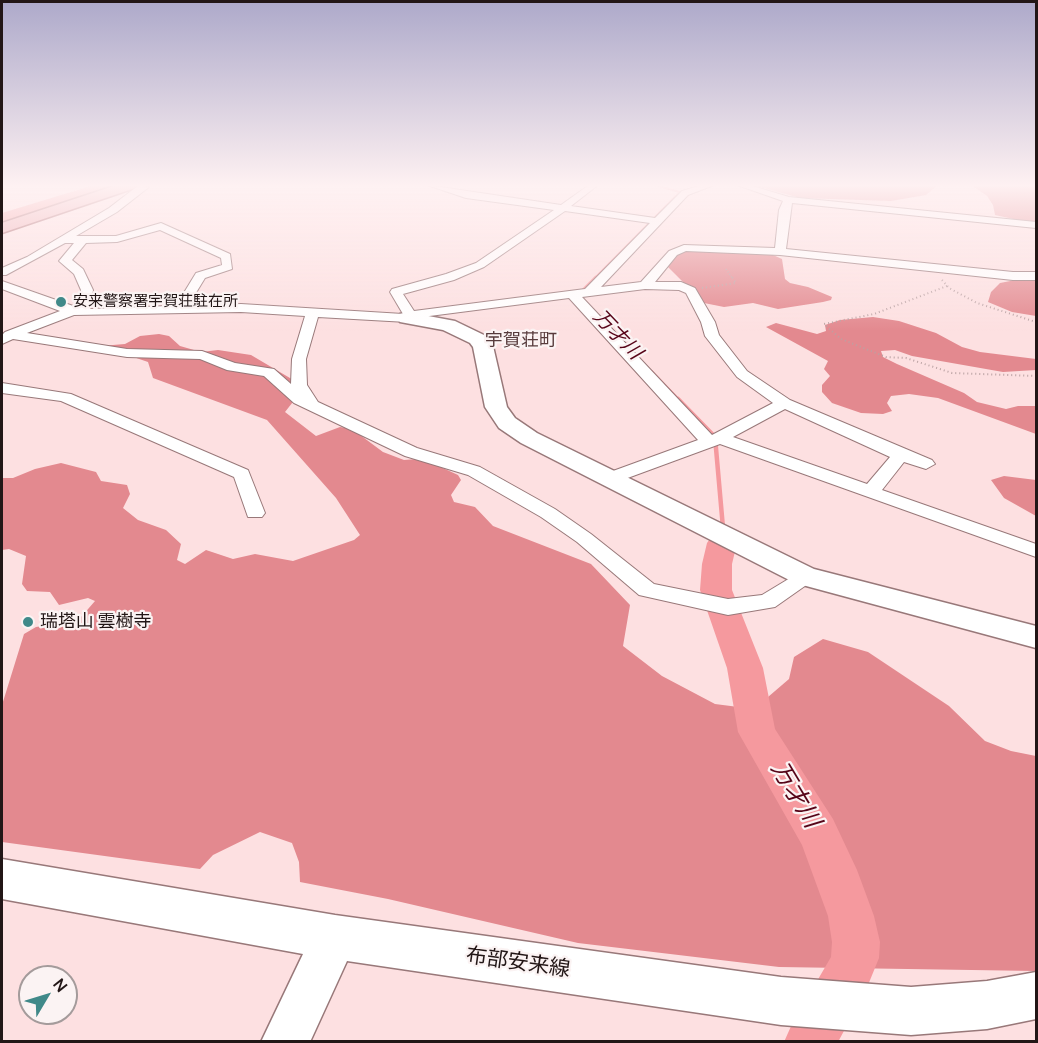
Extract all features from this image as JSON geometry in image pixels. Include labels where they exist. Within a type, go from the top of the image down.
[{"type":"street","points":[[2,272],[74,234]]},
{"type":"street","points":[[63,240],[81,242],[117,239],[135,234]]},
{"type":"street","points":[[172,310],[190,293],[200,276],[228,267],[226,256],[178,234]]},
{"type":"street","points":[[408,316],[396,292],[450,277],[480,265],[528,234]]},
{"type":"street","points":[[590,291],[642,234]]},
{"type":"street","points":[[780,252],[782,234]]},
{"type":"street","points":[[5,337],[86,306],[87,290],[79,272],[65,261],[81,242]]},
{"type":"street","points":[[645,285],[679,249],[780,252],[1036,276]]},
{"type":"street","points":[[2,285],[75,312],[98,314],[241,308],[408,316],[448,324],[477,339],[483,346],[486,370],[496,407],[507,423],[529,438],[805,576],[1036,637]]},
{"type":"street","points":[[408,316],[645,285],[686,287],[691,291],[708,322],[712,336],[742,374],[784,403],[926,464]]},
{"type":"street","points":[[572,294],[716,440],[1036,551]]},
{"type":"street","points":[[313,312],[299,359],[299,385],[306,399],[411,452],[474,471],[575,531],[647,590],[722,606],[767,602],[805,576]]},
{"type":"street","points":[[5,337],[127,353],[202,355],[232,367],[269,372],[300,400],[312,403]]},
{"type":"street","points":[[2,388],[65,397],[242,474],[255,513]]},
{"type":"street","points":[[608,479],[716,440],[784,403]]},
{"type":"street","points":[[870,492],[901,455]]},
{"type":"street","name":"布部安来線","points":[[2,879],[335,937],[781,1001],[865,1010],[948,1010],[1036,996]]},
{"type":"street","points":[[285,1041],[335,937]]},
{"type":"path","points":[[935,268],[947,286],[984,306],[1036,322]]},
{"type":"path","points":[[686,287],[734,285],[736,283],[726,269]]},
{"type":"path","points":[[947,286],[874,314],[824,324],[841,339],[886,357],[906,358],[952,373],[1036,376]]},
{"type":"shaded area","points":[[687,250],[773,255],[782,259],[785,279],[790,283],[808,287],[832,297],[831,300],[778,309],[753,303],[724,307],[704,303],[667,266],[671,257]]},
{"type":"shaded area","points":[[1036,276],[1036,316],[1012,312],[988,302],[991,292],[1000,283]]},
{"type":"shaded area","points":[[873,317],[899,321],[936,333],[962,347],[980,352],[1036,359],[1036,370],[1003,372],[912,356],[895,350],[881,351],[883,357],[964,393],[977,402],[1006,409],[1036,406],[1036,434],[938,398],[909,394],[891,396],[887,403],[892,411],[883,414],[861,413],[832,403],[822,392],[822,385],[830,376],[824,369],[828,361],[766,327],[776,323],[817,334],[826,331],[825,325],[840,320]]},
{"type":"shaded area","points":[[159,334],[169,336],[180,346],[201,352],[218,350],[251,355],[295,381],[307,385],[312,391],[296,398],[285,412],[316,436],[340,427],[352,429],[383,452],[404,460],[417,459],[432,463],[458,475],[461,480],[451,495],[454,502],[475,507],[493,526],[591,564],[630,605],[623,646],[662,676],[715,704],[754,709],[789,679],[794,657],[823,639],[868,652],[949,706],[985,741],[1011,751],[1036,756],[1036,971],[779,967],[578,943],[388,899],[300,882],[299,862],[292,843],[260,832],[213,855],[200,869],[2,842],[2,705],[24,634],[36,627],[74,621],[82,616],[95,601],[88,598],[59,605],[50,592],[27,591],[22,584],[26,556],[9,549],[2,550],[2,478],[13,478],[35,469],[61,463],[96,472],[101,481],[127,485],[130,494],[123,508],[138,520],[166,530],[181,544],[177,560],[185,564],[206,550],[233,559],[255,554],[293,561],[354,540],[360,535],[336,498],[267,420],[153,378],[148,362],[101,346],[125,344],[140,336]]},
{"type":"shaded area","points":[[1004,476],[1036,480],[1036,516],[1004,498],[991,480]]},
{"type":"waterway","name":"万才川","points":[[594,279],[639,234]]},
{"type":"waterway","name":"万才川","points":[[583,290],[594,279]]},
{"type":"waterway","name":"万才川","points":[[651,371],[680,401]]},
{"type":"waterway","name":"万才川","points":[[678,399],[715,437],[723,528]]},
{"type":"waterway","name":"万才川","points":[[722,543],[717,564],[716,590],[745,668],[757,732],[818,833],[835,870],[851,916],[856,942],[855,958],[849,973],[810,1042]]},
{"type":"place","name":"安来警察署宇賀荘駐在所","points":[[61,302]]},
{"type":"place","name":"瑞塔山 雲樹寺","points":[[28,622]]},
{"type":"district","name":"宇賀荘町","points":[[521,341]]}]
